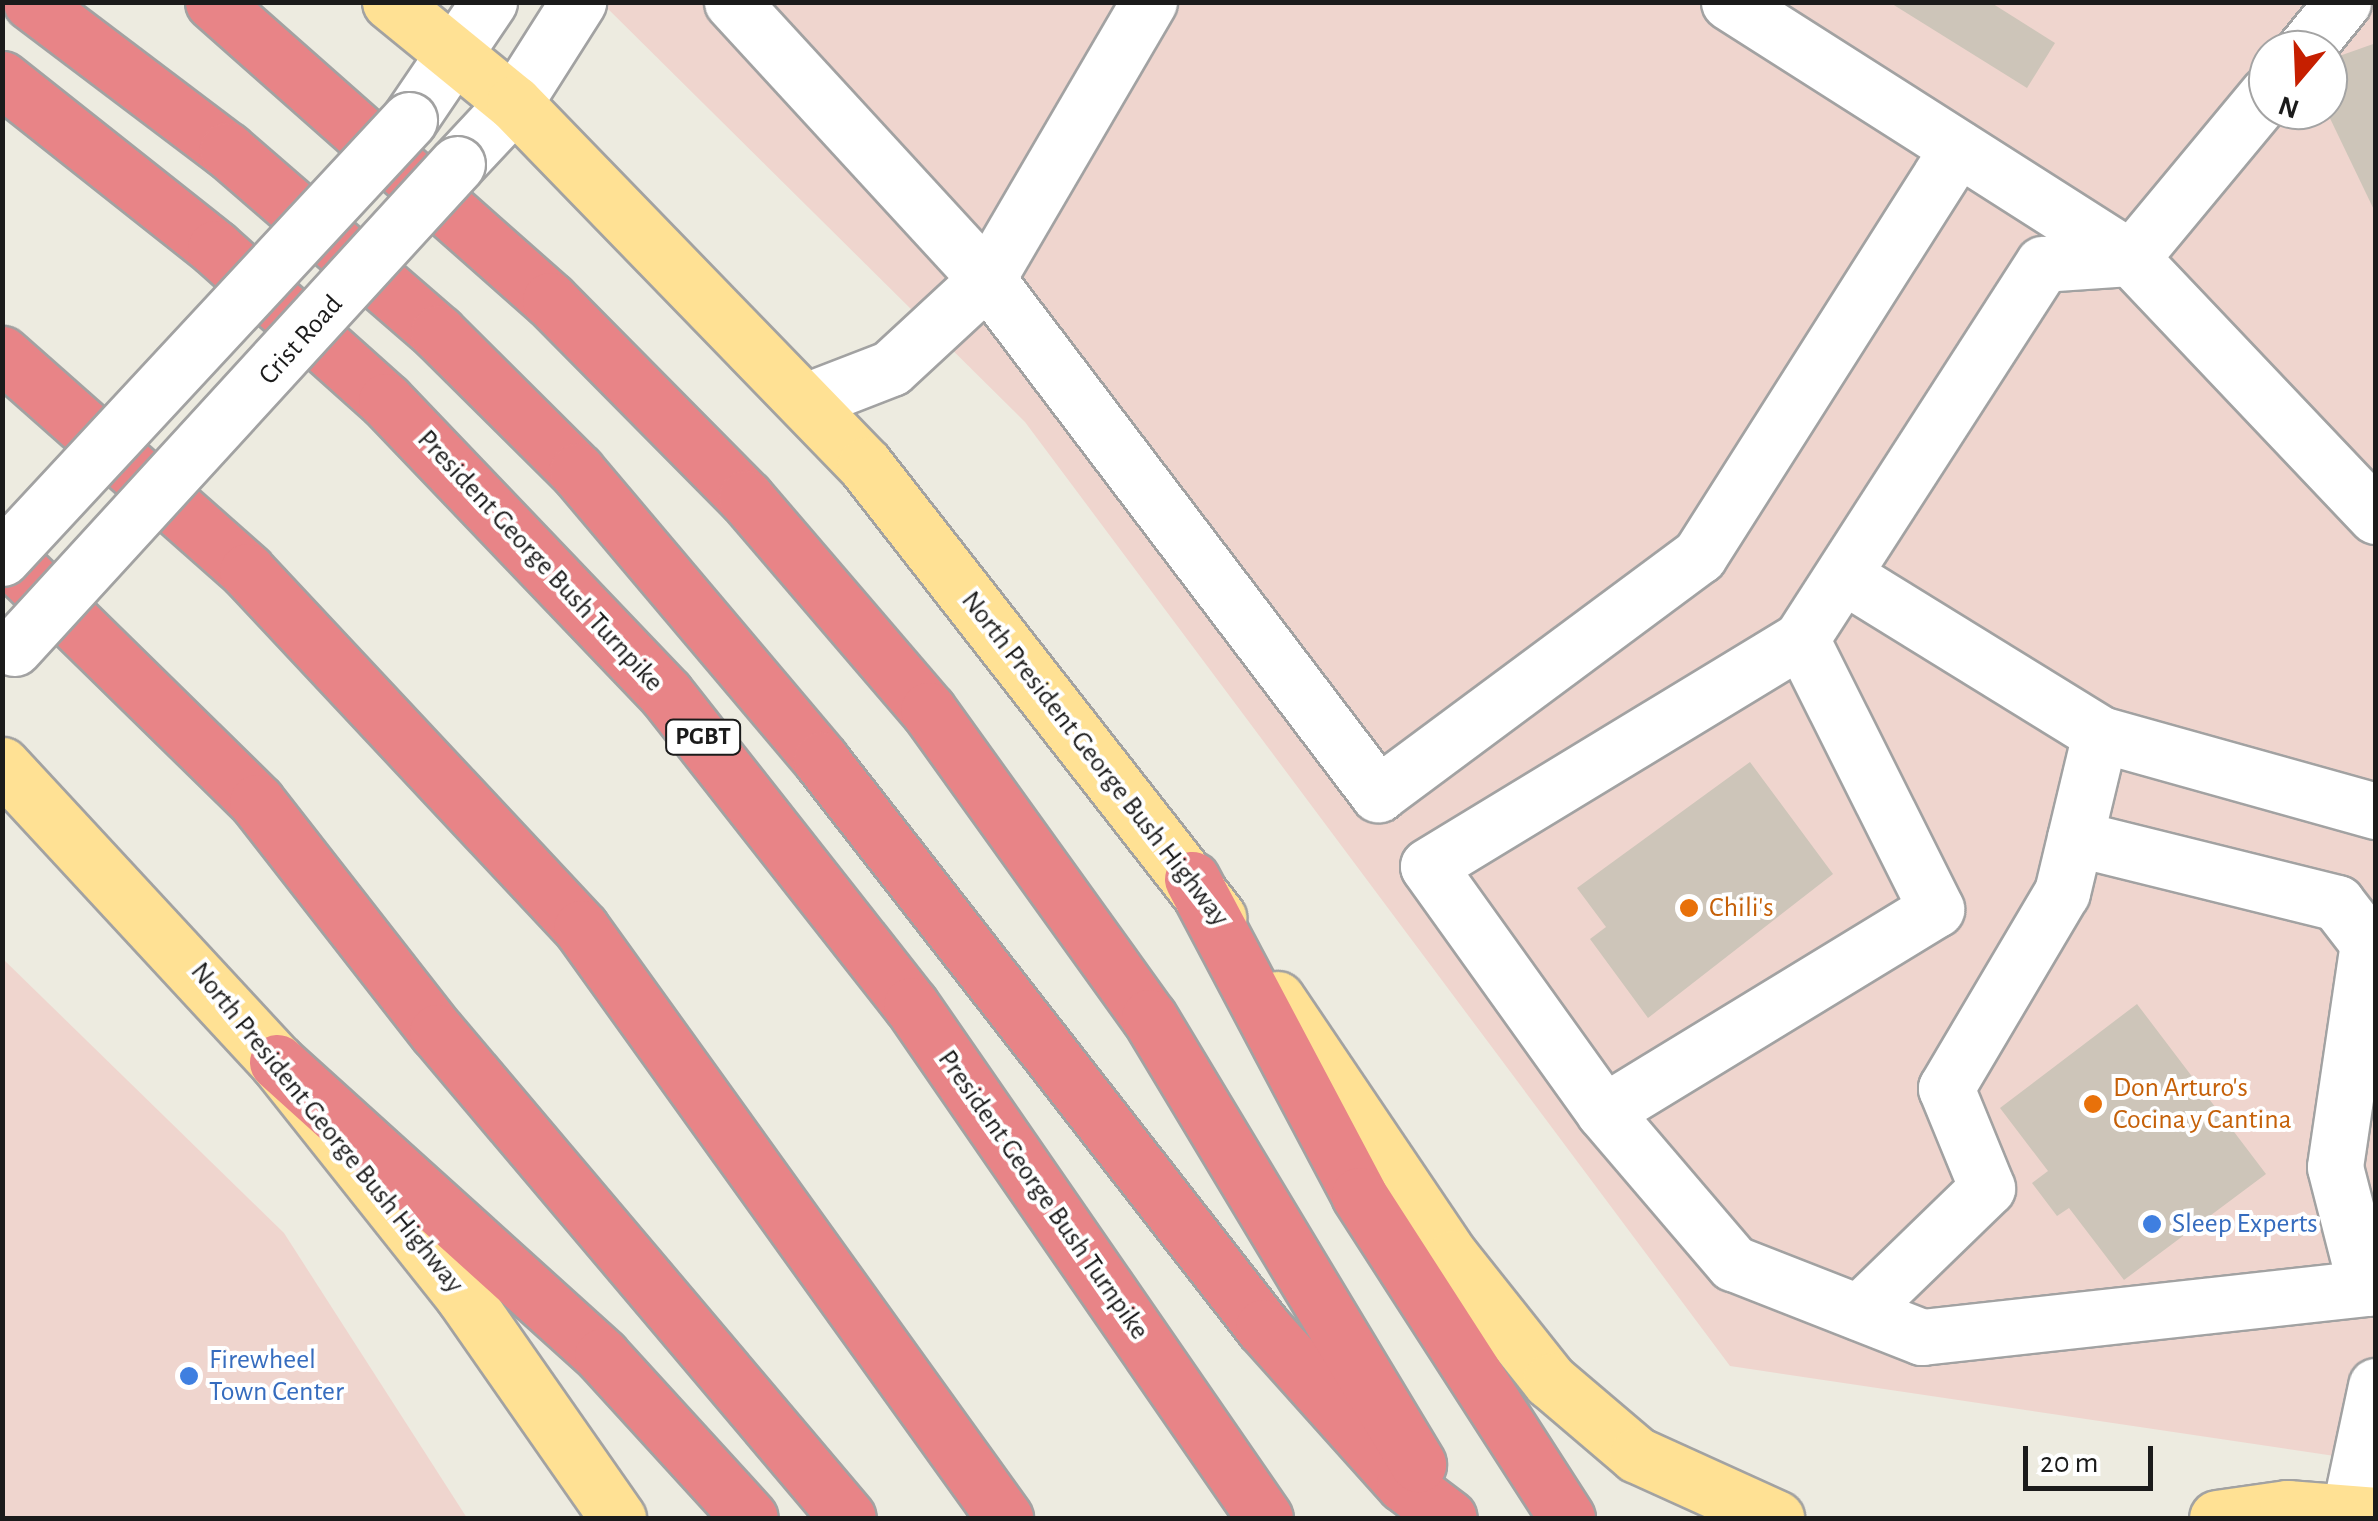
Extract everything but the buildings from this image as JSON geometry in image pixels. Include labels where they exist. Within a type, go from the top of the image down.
[{"type":"highway","points":[[31,2],[241,162],[438,333],[577,471],[821,760],[1117,1146],[1263,1326],[1404,1484],[1450,1518]]},
{"type":"highway","points":[[213,2],[550,300],[746,498],[928,710],[1149,1017],[1450,1518]]},
{"type":"highway","name":"President George Bush Turnpike","points":[[2,80],[215,248],[386,400],[666,694],[911,1005],[1265,1518]]},
{"type":"highway","points":[[2,354],[248,571],[581,928],[1006,1518]]},
{"type":"highway","points":[[2,555],[257,802],[436,1032],[848,1518]]},
{"type":"highway","points":[[1192,880],[1359,1195],[1568,1518]]},
{"type":"highway","points":[[277,1062],[602,1356],[750,1518]]},
{"type":"main road","name":"North President George Bush Highway","points":[[390,2],[514,102],[806,401],[1192,880],[1452,1258],[1550,1380],[1637,1455],[1776,1518]]},
{"type":"main road","name":"North President George Bush Highway","points":[[2,766],[277,1062],[462,1296],[618,1518]]},
{"type":"main road","points":[[2217,1518],[2287,1508],[2362,1514]]},
{"type":"street","points":[[2,555],[409,120],[489,2]]},
{"type":"street","name":"Crist Road","points":[[8,655],[514,102],[578,2]]},
{"type":"street","points":[[732,2],[988,279],[1378,794],[1604,1112],[1732,1262],[1922,1337],[2371,1288],[2334,1167],[2368,942],[2336,903],[2075,838]]},
{"type":"street","points":[[806,401],[891,368],[988,279],[1149,2]]},
{"type":"street","points":[[1729,2],[2131,258],[2376,516]]},
{"type":"street","points":[[2320,30],[2343,2]]},
{"type":"street","points":[[1428,866],[1801,639],[2043,264],[2131,258],[2248,117]]},
{"type":"street","points":[[1378,794],[1699,556],[1958,148]]},
{"type":"street","points":[[1842,574],[2100,734],[2376,811]]},
{"type":"street","points":[[1604,1112],[1936,909],[1801,639]]},
{"type":"street","points":[[1858,1312],[1987,1188],[1946,1088],[2062,892],[2100,734]]},
{"type":"street","points":[[2362,1514],[2376,1386]]},
{"type":"shaded area","points":[[602,3],[2375,3],[2375,1462],[1730,1366],[1025,422]]},
{"type":"shaded area","name":"Firewheel Town Center","points":[[3,959],[284,1233],[467,1518],[3,1518]]},
{"type":"place","name":"Chili's","points":[[1689,908]]},
{"type":"place","name":"Don Arturo's Cocina y Cantina","points":[[2093,1104]]},
{"type":"place","name":"Sleep Experts","points":[[2152,1224]]},
{"type":"place","name":"Firewheel Town Center","points":[[189,1376]]}]
